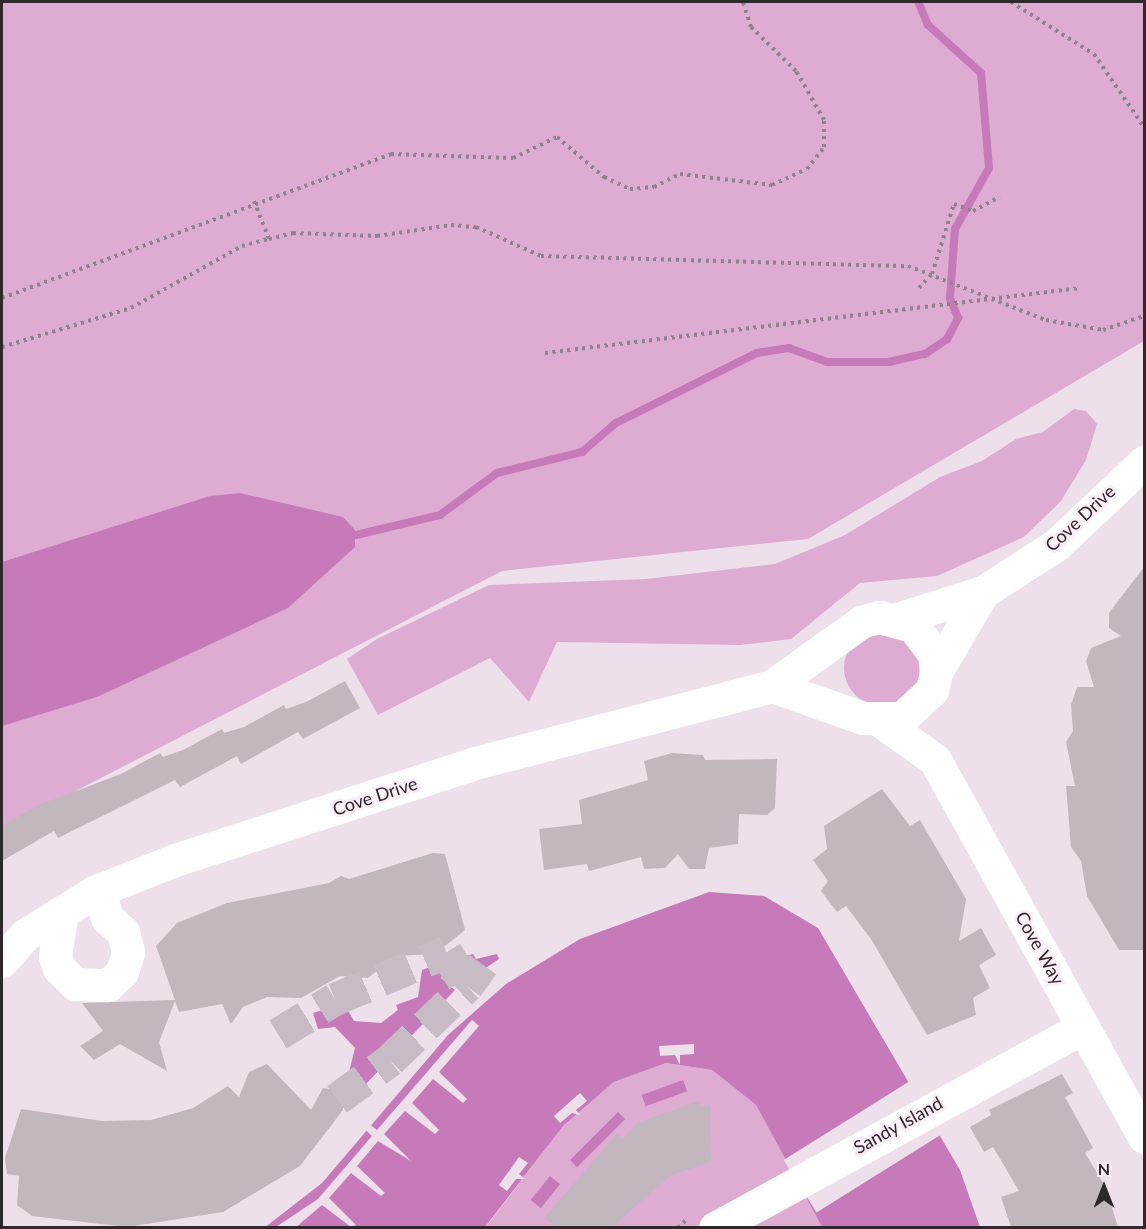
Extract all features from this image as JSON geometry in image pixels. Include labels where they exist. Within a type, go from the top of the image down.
[{"type":"street","name":"Cove Drive","points":[[2,961],[25,935],[99,890],[175,860],[474,763],[772,687],[861,622],[897,619],[983,592],[1056,544],[1144,462]]},
{"type":"street","name":"Cove Drive","points":[[882,722],[902,718],[934,681],[983,592]]},
{"type":"street","points":[[897,619],[926,639],[934,681]]},
{"type":"street","points":[[846,632],[830,662],[837,696],[848,709]]},
{"type":"street","name":"Cove Way","points":[[934,681],[935,760]]},
{"type":"street","points":[[772,687],[848,709],[882,722]]},
{"type":"street","name":"Cove Way","points":[[882,722],[935,760],[1144,1137]]},
{"type":"street","points":[[62,912],[55,956],[59,968],[75,984],[108,985],[122,972],[128,952],[123,932],[107,918],[99,890]]},
{"type":"street","name":"Sandy Island","points":[[723,1223],[966,1086],[1083,1027]]},
{"type":"path","points":[[2,298],[254,201],[392,154],[513,159],[557,137],[604,177],[630,189],[654,187],[680,174],[772,185],[807,169],[824,147],[824,120],[796,71],[751,27],[742,2]]},
{"type":"path","points":[[1011,2],[1094,54],[1144,127]]},
{"type":"path","points":[[919,288],[935,275],[954,204],[973,211],[999,197]]},
{"type":"path","points":[[254,201],[269,239]]},
{"type":"path","points":[[2,347],[131,308],[242,246],[293,233],[377,236],[451,225],[476,227],[541,256],[908,266],[1046,320],[1103,330],[1144,316]]},
{"type":"path","points":[[545,353],[1080,288]]},
{"type":"shaded area","points":[[2,2],[1144,2],[1144,341],[808,539],[502,571],[2,829]]},
{"type":"shaded area","points":[[1074,409],[1086,411],[1097,424],[1086,460],[1061,501],[1024,537],[937,576],[860,583],[791,639],[740,645],[557,642],[529,702],[490,658],[378,715],[347,659],[377,639],[489,585],[646,579],[775,564],[845,535],[940,477],[982,461],[1016,439],[1043,432]]},
{"type":"shaded area","points":[[240,493],[343,517],[355,530],[355,547],[288,608],[97,697],[2,726],[2,562],[210,496]]},
{"type":"shaded area","points":[[882,630],[896,633],[909,641],[917,654],[920,668],[917,682],[909,695],[896,703],[882,706],[868,703],[855,695],[847,682],[844,668],[847,654],[855,641],[868,633]]},
{"type":"shaded area","points":[[709,892],[764,896],[818,928],[960,1170],[980,1227],[822,1227],[756,1105],[712,1070],[666,1063],[614,1082],[564,1125],[485,1227],[264,1228],[322,1183],[448,1035],[506,984],[580,939]]},
{"type":"shaded area","points":[[473,954],[476,959],[497,954],[499,959],[474,976],[468,964],[455,967],[451,960]]},
{"type":"shaded area","points":[[443,962],[447,970],[441,978],[455,990],[365,1085],[349,1072],[355,1048],[335,1027],[318,1029],[313,1013],[344,1003],[354,1021],[381,1023],[398,1010],[396,1005],[418,997],[422,970]]},
{"type":"shaded area","points":[[666,1063],[712,1070],[756,1105],[822,1227],[485,1228],[564,1125],[614,1082]]},
{"type":"shaded area","points":[[683,1080],[687,1091],[646,1106],[642,1095]]},
{"type":"shaded area","points":[[618,1112],[625,1119],[577,1167],[570,1160]]},
{"type":"shaded area","points":[[550,1176],[560,1184],[541,1208],[530,1200]]},
{"type":"pier","points":[[472,1020],[479,1026],[439,1072],[467,1099],[463,1103],[433,1079],[412,1103],[439,1130],[435,1134],[405,1111],[384,1134],[411,1161],[378,1141],[357,1166],[385,1193],[381,1196],[351,1173],[329,1198],[356,1225],[351,1227],[322,1205],[296,1227],[276,1227],[318,1199],[372,1136],[365,1129],[369,1124],[377,1130]]},
{"type":"pier","points":[[694,1044],[694,1054],[680,1055],[680,1065],[675,1055],[660,1056],[659,1046]]},
{"type":"pier","points":[[910,1081],[943,1134],[816,1213],[784,1160]]},
{"type":"pier","points":[[580,1093],[587,1101],[576,1110],[580,1115],[572,1113],[560,1123],[554,1116]]},
{"type":"pier","points":[[519,1157],[528,1163],[519,1174],[525,1179],[516,1179],[507,1191],[499,1185]]},
{"type":"building","points":[[1144,567],[1144,950],[1119,950],[1087,896],[1081,861],[1071,847],[1066,786],[1075,786],[1066,742],[1073,731],[1071,705],[1077,687],[1094,687],[1086,661],[1091,648],[1121,636],[1109,628],[1109,613]]},
{"type":"building","points":[[345,681],[360,708],[303,739],[298,732],[241,764],[237,756],[180,787],[175,780],[58,838],[54,831],[2,861],[2,826],[39,805],[121,774],[160,753],[163,757],[183,750],[222,729],[224,733],[244,727],[284,705],[286,709],[306,702]]},
{"type":"building","points":[[672,753],[703,755],[705,760],[777,759],[775,808],[767,815],[739,814],[738,844],[709,848],[705,869],[689,869],[678,854],[665,868],[644,869],[641,857],[589,871],[587,864],[544,870],[539,829],[582,824],[579,800],[648,780],[644,761]]},
{"type":"building","points":[[882,789],[910,826],[920,820],[966,899],[959,941],[981,928],[996,955],[979,965],[990,988],[973,998],[976,1015],[927,1035],[871,939],[846,906],[837,912],[821,891],[828,881],[813,860],[827,849],[824,826]]},
{"type":"building","points":[[433,853],[445,854],[465,930],[435,954],[395,956],[368,978],[340,976],[301,998],[267,997],[243,1007],[231,1024],[222,1004],[179,1012],[175,1001],[159,1042],[167,1071],[120,1044],[94,1060],[80,1046],[103,1031],[82,1003],[175,1000],[156,946],[177,923],[227,903],[329,883],[341,876],[349,879]]},
{"type":"building","points":[[267,1064],[311,1110],[323,1088],[344,1091],[343,1110],[300,1166],[223,1212],[127,1227],[32,1216],[17,1205],[19,1176],[7,1174],[5,1158],[21,1109],[102,1121],[151,1120],[193,1108],[228,1086],[239,1097],[249,1072]]},
{"type":"building","points":[[1062,1074],[1073,1093],[1065,1097],[1093,1148],[1085,1153],[1105,1186],[1118,1227],[1011,1227],[1001,1197],[1019,1191],[993,1147],[984,1152],[970,1127],[991,1115],[989,1110]]},
{"type":"building","points":[[699,1101],[701,1106],[710,1104],[711,1162],[671,1175],[612,1227],[557,1227],[544,1218],[617,1134],[623,1139],[637,1123]]},
{"type":"waterway","points":[[356,535],[440,515],[497,473],[582,452],[616,423],[757,353],[789,348],[827,362],[889,362],[925,354],[947,339],[958,318],[950,298],[955,229],[989,168],[981,73],[928,25],[918,2]]},
{"type":"tunnel","points":[[278,1034],[335,999],[446,952],[467,986]]},
{"type":"tunnel","points":[[337,1099],[390,1060],[467,986],[483,964]]}]
